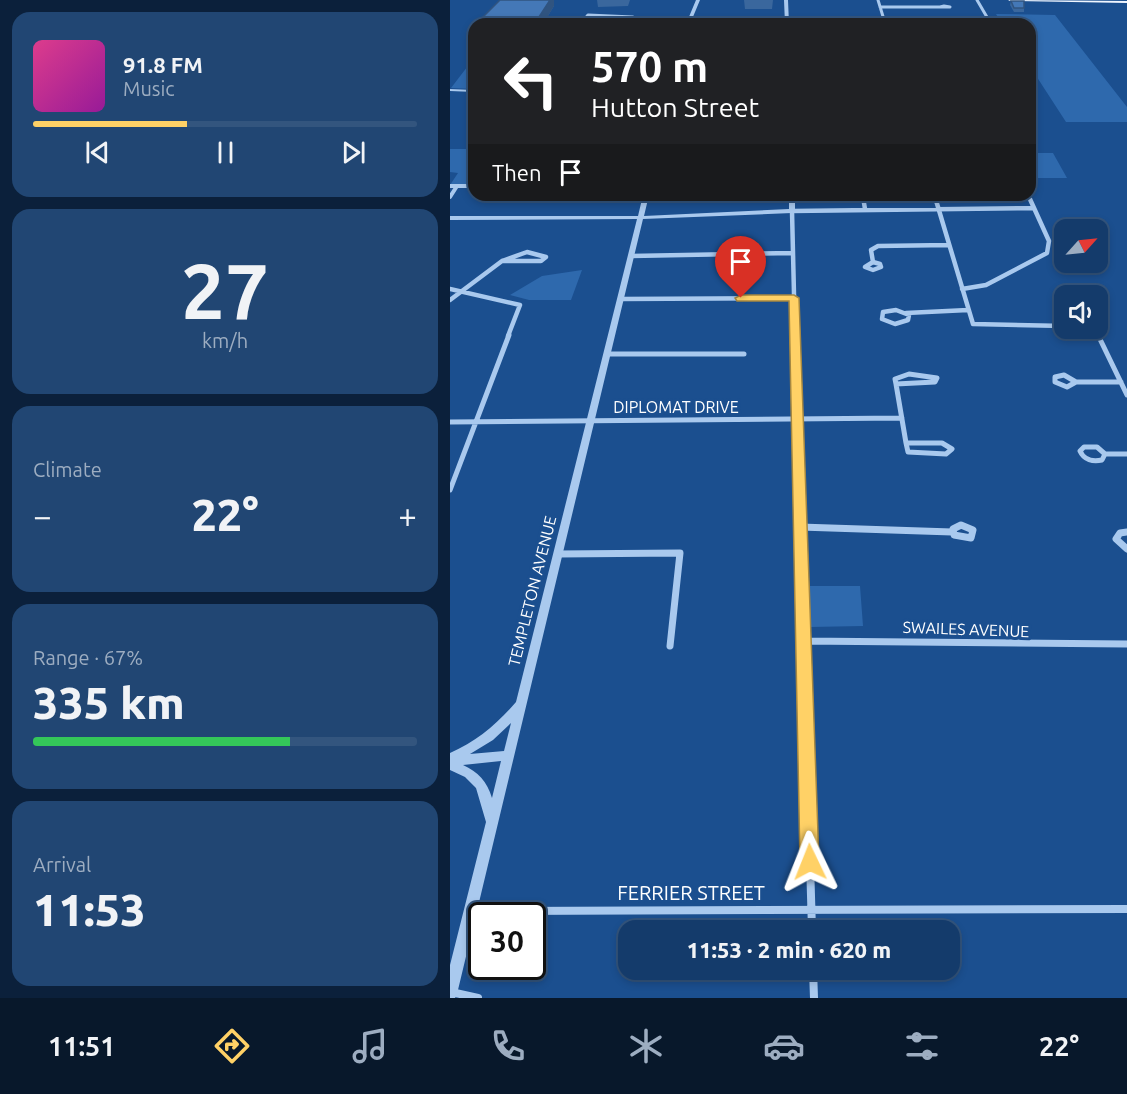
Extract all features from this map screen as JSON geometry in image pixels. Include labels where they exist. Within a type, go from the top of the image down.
[{"type":"main road","points":[[1010,0],[1127,2]]},
{"type":"street","points":[[690,15],[698,0]]},
{"type":"street","points":[[786,0],[787,18]]},
{"type":"street","points":[[878,0],[884,18]]},
{"type":"street","points":[[977,0],[988,18]]},
{"type":"street","points":[[689,18],[691,1]]},
{"type":"street","points":[[880,7],[940,7]]},
{"type":"street","points":[[586,18],[588,15],[627,15],[633,18]]},
{"type":"street","points":[[450,90],[468,91]]},
{"type":"street","points":[[450,186],[468,186]]},
{"type":"street","points":[[450,197],[457,186]]},
{"type":"street","name":"TEMPLETON AVENUE","points":[[472,902],[644,201]]},
{"type":"street","points":[[792,201],[812,920]]},
{"type":"street","points":[[864,201],[865,209]]},
{"type":"street","points":[[936,201],[971,322],[977,325],[1054,326]]},
{"type":"street","points":[[962,289],[986,285],[1047,253],[1050,245],[1031,201]]},
{"type":"street","points":[[450,218],[640,218],[865,209],[1034,208]]},
{"type":"street","points":[[873,262],[871,250],[878,246],[949,245]]},
{"type":"street","points":[[450,300],[501,261],[520,253],[537,253],[546,256],[542,261],[501,261]]},
{"type":"street","points":[[631,256],[793,253]]},
{"type":"street","points":[[450,289],[520,305],[450,490]]},
{"type":"street","points":[[621,299],[794,298]]},
{"type":"street","points":[[906,314],[909,318],[902,324],[886,322],[880,317],[883,312],[891,310],[906,314],[968,310]]},
{"type":"street","points":[[1100,339],[1127,395]]},
{"type":"street","points":[[607,354],[744,354]]},
{"type":"street","points":[[896,384],[927,384],[935,382],[937,378],[926,374],[900,375],[895,379],[906,443],[908,452],[946,454],[952,449],[942,443],[906,443]]},
{"type":"street","points":[[1076,382],[1121,382]]},
{"type":"street","name":"DIPLOMAT DRIVE","points":[[450,422],[902,418]]},
{"type":"street","points":[[1106,454],[1127,454]]},
{"type":"street","points":[[800,527],[857,527],[952,532]]},
{"type":"street","points":[[1127,532],[1120,533],[1116,539],[1127,549]]},
{"type":"street","points":[[558,554],[680,553],[670,646]]},
{"type":"street","name":"SWAILES AVENUE","points":[[804,641],[1127,644]]},
{"type":"street","points":[[450,761],[490,738],[521,703]]},
{"type":"street","points":[[450,761],[508,755]]},
{"type":"street","points":[[450,761],[476,777],[485,794],[492,824]]},
{"type":"street","name":"FERRIER STREET","points":[[546,911],[1127,909]]},
{"type":"street","name":"TEMPLETON AVENUE","points":[[450,993],[468,919]]},
{"type":"street","points":[[813,980],[814,998]]},
{"type":"street","points":[[450,993],[478,998]]},
{"type":"shaded area","points":[[996,14],[1055,15],[1127,107],[1127,122],[1066,122],[1036,76],[1036,18],[998,18]]},
{"type":"shaded area","points":[[468,66],[468,89],[451,88]]},
{"type":"shaded area","points":[[450,149],[467,149],[468,185],[450,185],[458,173],[450,172]]},
{"type":"shaded area","points":[[1036,153],[1053,153],[1067,178],[1036,178]]},
{"type":"shaded area","points":[[582,270],[571,300],[529,300],[510,295],[542,276]]},
{"type":"shaded area","points":[[808,586],[860,586],[863,626],[810,627]]},
{"type":"building","points":[[500,0],[550,0],[539,17],[483,17]]},
{"type":"building","points":[[1011,1],[1024,1],[1024,8],[1014,8]]},
{"type":"route","points":[[741,298],[794,298],[810,862]]}]
